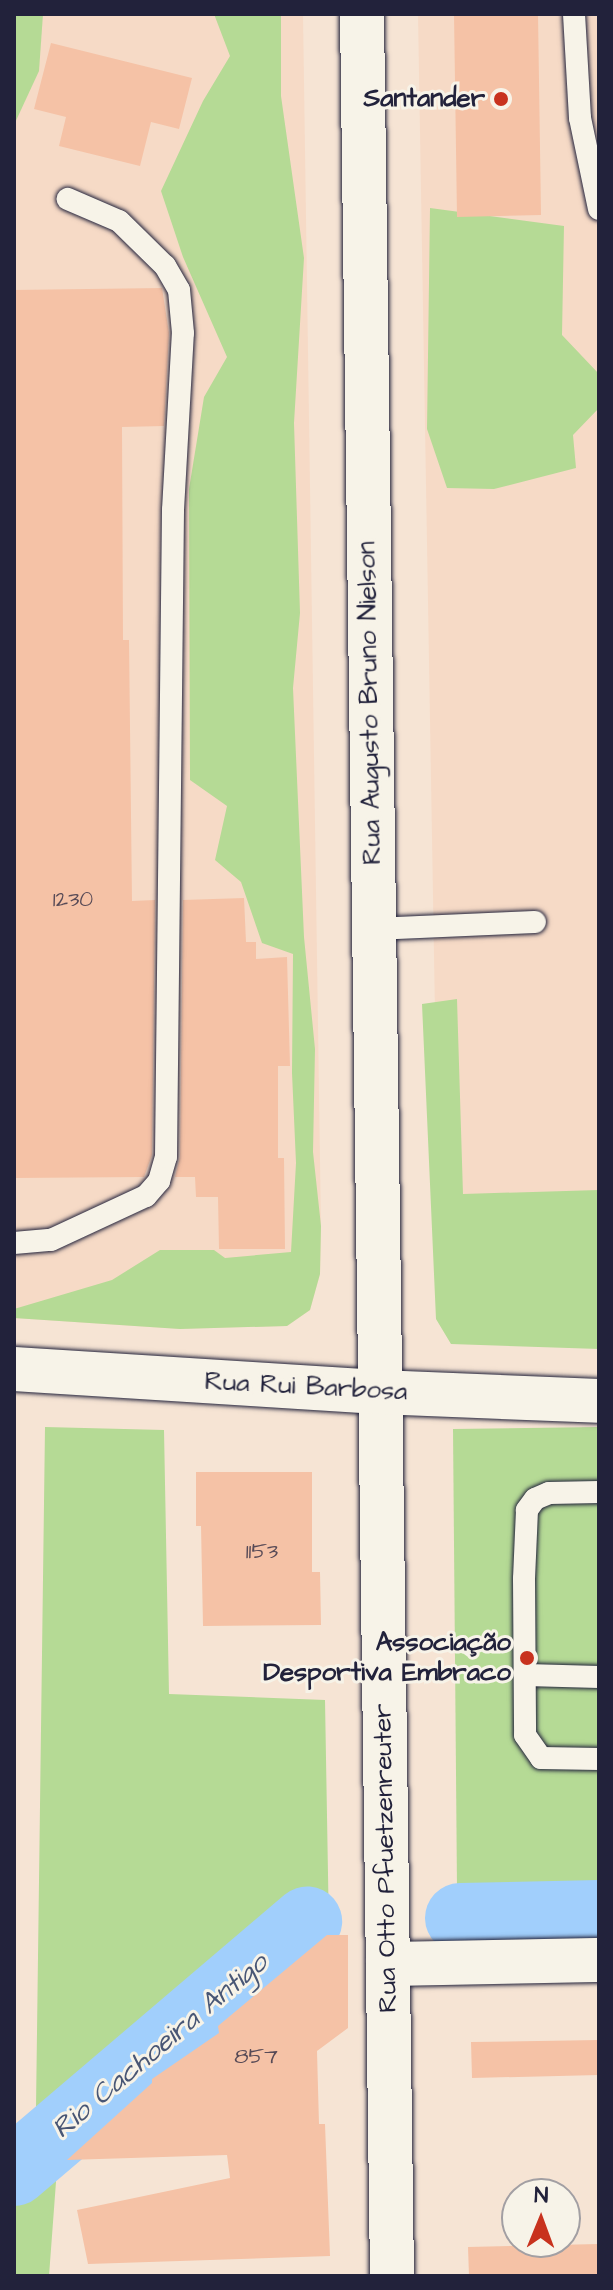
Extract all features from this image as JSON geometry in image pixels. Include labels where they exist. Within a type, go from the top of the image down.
[{"type":"main road","name":"Rua Augusto Bruno Nielson","points":[[362,14],[378,1392]]},
{"type":"main road","name":"Rua Rui Barbosa","points":[[14,1369],[378,1392],[599,1401]]},
{"type":"main road","name":"Rua Otto Pfuetzenreuter","points":[[378,1392],[392,2276]]},
{"type":"main road","points":[[388,1964],[599,1960]]},
{"type":"lane","points":[[574,14],[580,118],[599,209]]},
{"type":"lane","points":[[14,1243],[51,1240],[146,1196],[159,1181],[166,1157],[173,510],[183,333],[179,290],[165,266],[119,221],[68,199]]},
{"type":"lane","points":[[373,929],[535,922]]},
{"type":"lane","points":[[599,1492],[549,1493],[535,1499],[527,1510],[525,1735],[541,1758],[599,1759]]},
{"type":"lane","points":[[526,1675],[599,1677]]},
{"type":"shaded area","points":[[14,14],[303,14],[321,1227],[320,1274],[310,1310],[287,1326],[180,1329],[14,1318]]},
{"type":"shaded area","points":[[418,14],[599,14],[599,1345],[440,1308]]},
{"type":"green space","points":[[14,14],[43,14],[39,71],[14,125]]},
{"type":"green space","points":[[214,14],[281,14],[281,96],[304,258],[294,423],[300,613],[293,688],[304,937],[315,1049],[313,1152],[321,1226],[320,1274],[310,1310],[287,1326],[180,1329],[14,1318],[14,1309],[112,1280],[160,1250],[214,1250],[225,1258],[291,1252],[296,1163],[292,1073],[293,954],[262,943],[241,882],[215,860],[227,806],[190,780],[189,489],[204,397],[227,357],[183,257],[161,191],[203,101],[230,56]]},
{"type":"green space","points":[[430,208],[564,226],[562,335],[599,374],[599,408],[573,435],[576,468],[494,489],[447,488],[427,429]]},
{"type":"green space","points":[[457,999],[463,1194],[599,1190],[599,1349],[451,1344],[436,1319],[422,1004]]},
{"type":"green space","points":[[45,1427],[164,1430],[169,1694],[325,1700],[329,1931],[58,2155],[49,2276],[14,2276],[14,2181],[26,2173],[36,2108]]},
{"type":"green space","name":"Associação Desportiva Embraco","points":[[599,1427],[599,1887],[457,1888],[453,1429]]},
{"type":"building","points":[[454,14],[538,14],[541,215],[457,217]]},
{"type":"building","points":[[51,43],[192,78],[179,129],[151,122],[140,166],[59,146],[66,117],[34,109]]},
{"type":"building","points":[[162,288],[169,333],[164,426],[122,427],[123,640],[129,640],[132,901],[155,900],[152,1155],[144,1177],[14,1178],[14,290]]},
{"type":"building","points":[[244,898],[246,942],[256,942],[256,959],[287,957],[290,1066],[278,1066],[278,1158],[284,1158],[285,1249],[219,1249],[218,1197],[196,1197],[195,1177],[175,1177],[180,1157],[183,900]]},
{"type":"building","points":[[196,1472],[312,1472],[312,1572],[320,1572],[321,1625],[203,1626],[201,1526],[196,1526]]},
{"type":"building","points":[[327,1935],[348,1935],[348,2028],[317,2051],[319,2124],[325,2124],[330,2256],[88,2264],[77,2210],[230,2178],[227,2155],[67,2160],[152,2083],[152,2079],[219,2033],[218,2026]]},
{"type":"building","points":[[599,2040],[599,2075],[472,2078],[471,2042]]},
{"type":"building","points":[[581,2244],[599,2244],[599,2276],[469,2276],[468,2247],[501,2246],[501,2258],[581,2258]]},
{"type":"waterway","name":"Rio Cachoeira Antigo","points":[[460,1918],[599,1915]]},
{"type":"waterway","name":"Rio Cachoeira Antigo","points":[[14,2171],[307,1922]]},
{"type":"place","name":"Santander","points":[[501,99]]},
{"type":"place","name":"Associação Desportiva Embraco","points":[[527,1658]]}]
